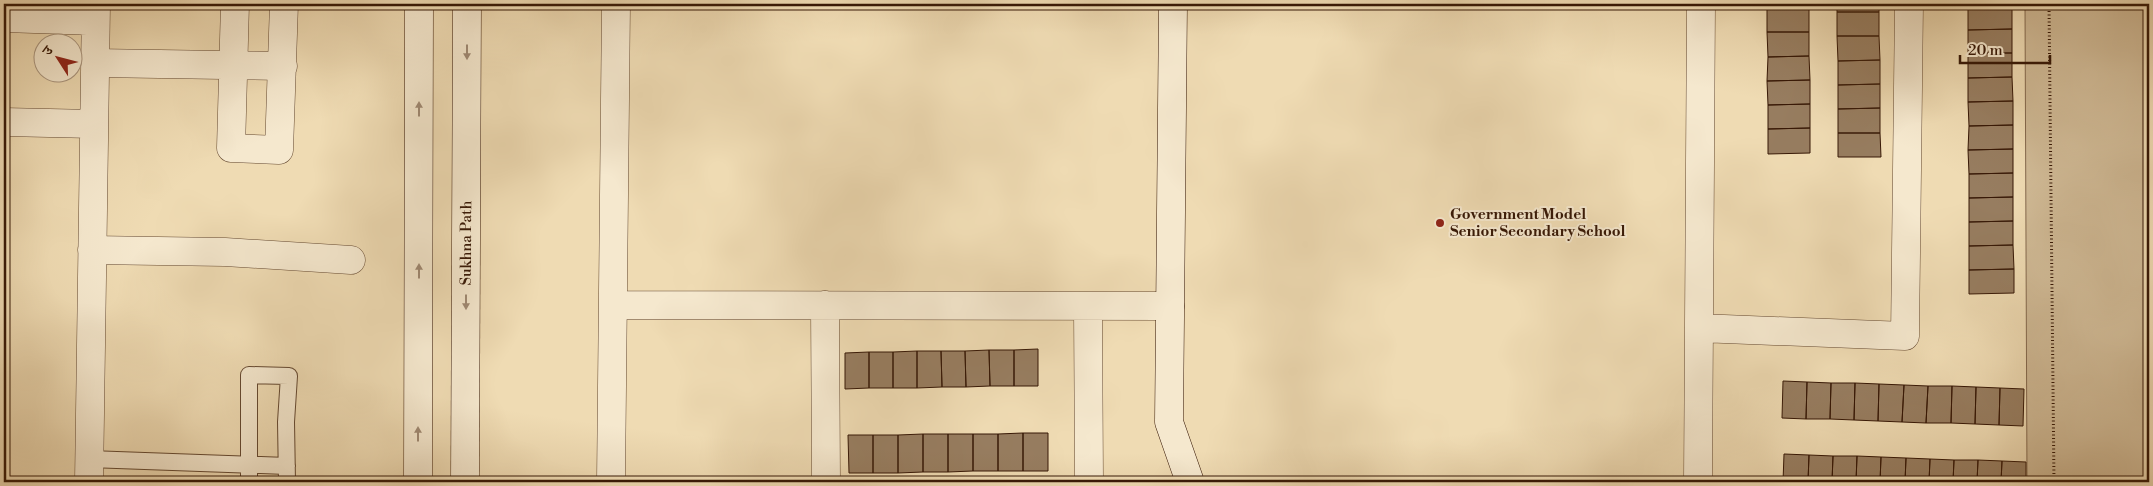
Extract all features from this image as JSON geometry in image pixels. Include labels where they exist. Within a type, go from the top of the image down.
[{"type":"street","points":[[235,4],[231,148],[279,150],[284,4]]},
{"type":"street","points":[[418,482],[419,4]]},
{"type":"street","name":"Sukhna Path","points":[[465,482],[467,4]]},
{"type":"street","points":[[611,482],[616,4]]},
{"type":"street","points":[[1173,4],[1169,422],[1190,482]]},
{"type":"street","points":[[1698,482],[1701,4]]},
{"type":"street","points":[[1699,328],[1905,336],[1909,4]]},
{"type":"street","points":[[4,18],[96,12],[89,471]]},
{"type":"street","points":[[95,63],[282,66]]},
{"type":"street","points":[[4,122],[94,124]]},
{"type":"street","points":[[92,250],[225,252],[350,260]]},
{"type":"street","points":[[613,305],[1170,306]]},
{"type":"street","points":[[825,305],[826,482]]},
{"type":"street","points":[[1088,306],[1089,482]]},
{"type":"lane","points":[[89,471],[249,464],[287,474],[286,422],[289,376],[249,375],[249,464],[249,482]]},
{"type":"path","points":[[2049,4],[2054,482]]},
{"type":"shaded area","points":[[2025,4],[2149,4],[2149,482],[2027,482]]},
{"type":"building","points":[[1767,4],[1809,4],[1809,8],[1767,8]]},
{"type":"building","points":[[1837,4],[1879,4],[1879,12],[1837,12]]},
{"type":"building","points":[[1968,4],[2012,4],[2012,5],[1968,6]]},
{"type":"building","points":[[2012,5],[2012,29],[1968,30],[1968,6]]},
{"type":"building","points":[[1767,8],[1809,8],[1809,32],[1767,32]]},
{"type":"building","points":[[1837,12],[1879,12],[1879,36],[1837,36]]},
{"type":"building","points":[[2012,29],[2012,53],[1968,53],[1968,30]]},
{"type":"building","points":[[1767,32],[1809,32],[1809,56],[1768,57]]},
{"type":"building","points":[[1837,36],[1879,36],[1880,60],[1838,61]]},
{"type":"building","points":[[1968,53],[2012,53],[2012,77],[1968,78]]},
{"type":"building","points":[[1809,56],[1810,80],[1767,81],[1768,57]]},
{"type":"building","points":[[1880,60],[1880,84],[1838,85],[1838,61]]},
{"type":"building","points":[[2012,77],[2013,101],[1968,102],[1968,78]]},
{"type":"building","points":[[1810,80],[1810,104],[1768,105],[1767,81]]},
{"type":"building","points":[[1880,84],[1880,108],[1838,109],[1838,85]]},
{"type":"building","points":[[2013,101],[2013,125],[1969,126],[1968,102]]},
{"type":"building","points":[[1810,104],[1810,128],[1768,129],[1768,105]]},
{"type":"building","points":[[1880,108],[1880,133],[1838,133],[1838,109]]},
{"type":"building","points":[[2013,125],[2013,149],[1968,150],[1969,126]]},
{"type":"building","points":[[1810,128],[1810,153],[1768,154],[1768,129]]},
{"type":"building","points":[[1838,133],[1880,133],[1881,157],[1838,157]]},
{"type":"building","points":[[2013,149],[2013,173],[1969,174],[1968,150]]},
{"type":"building","points":[[2013,173],[2013,197],[1969,198],[1969,174]]},
{"type":"building","points":[[2013,197],[2013,221],[1969,222],[1969,198]]},
{"type":"building","points":[[2013,221],[2013,245],[1969,246],[1969,222]]},
{"type":"building","points":[[2013,245],[2014,269],[1969,270],[1969,246]]},
{"type":"building","points":[[2014,269],[2014,293],[1969,294],[1969,270]]},
{"type":"building","points":[[1038,349],[1038,386],[1014,386],[1014,350]]},
{"type":"building","points":[[989,350],[1014,350],[1014,386],[990,386]]},
{"type":"building","points":[[989,350],[990,386],[966,387],[965,351]]},
{"type":"building","points":[[917,351],[941,351],[942,387],[917,388]]},
{"type":"building","points":[[917,351],[917,388],[893,388],[893,352]]},
{"type":"building","points":[[941,351],[965,351],[966,387],[942,387]]},
{"type":"building","points":[[869,352],[893,352],[893,388],[869,388]]},
{"type":"building","points":[[869,352],[869,388],[845,389],[845,353]]},
{"type":"building","points":[[1783,381],[1807,382],[1806,419],[1782,418]]},
{"type":"building","points":[[1807,382],[1831,383],[1830,419],[1806,419]]},
{"type":"building","points":[[1831,383],[1855,383],[1854,420],[1830,419]]},
{"type":"building","points":[[1855,383],[1879,384],[1878,421],[1854,420]]},
{"type":"building","points":[[1879,384],[1904,385],[1902,422],[1878,421]]},
{"type":"building","points":[[1904,385],[1928,386],[1926,423],[1902,422]]},
{"type":"building","points":[[1928,386],[1952,386],[1951,423],[1926,423]]},
{"type":"building","points":[[1952,386],[1976,387],[1975,424],[1951,423]]},
{"type":"building","points":[[1976,387],[2000,388],[1999,425],[1975,424]]},
{"type":"building","points":[[2000,388],[2024,389],[2023,426],[1999,425]]},
{"type":"building","points":[[1023,433],[1023,471],[998,471],[998,434]]},
{"type":"building","points":[[1023,433],[1048,433],[1048,471],[1023,471]]},
{"type":"building","points":[[923,434],[923,472],[898,473],[898,435]]},
{"type":"building","points":[[923,434],[948,434],[948,472],[923,472]]},
{"type":"building","points":[[948,434],[973,434],[973,471],[948,472]]},
{"type":"building","points":[[973,434],[998,434],[998,471],[973,471]]},
{"type":"building","points":[[848,435],[873,435],[873,473],[849,473]]},
{"type":"building","points":[[873,435],[898,435],[898,473],[873,473]]},
{"type":"building","points":[[1784,454],[1809,455],[1808,482],[1783,482]]},
{"type":"building","points":[[1809,455],[1833,456],[1832,482],[1808,482]]},
{"type":"building","points":[[1833,456],[1857,456],[1856,482],[1832,482]]},
{"type":"building","points":[[1857,456],[1881,457],[1880,482],[1856,482]]},
{"type":"building","points":[[1881,457],[1906,458],[1905,482],[1880,482]]},
{"type":"building","points":[[1906,458],[1930,459],[1929,482],[1905,482]]},
{"type":"building","points":[[1930,459],[1954,460],[1953,482],[1929,482]]},
{"type":"building","points":[[1954,460],[1978,460],[1977,482],[1953,482]]},
{"type":"building","points":[[1978,460],[2002,461],[2001,482],[1977,482]]},
{"type":"building","points":[[2002,461],[2026,462],[2026,482],[2001,482]]},
{"type":"place","name":"Government Model Senior Secondary School","points":[[1440,223]]}]
